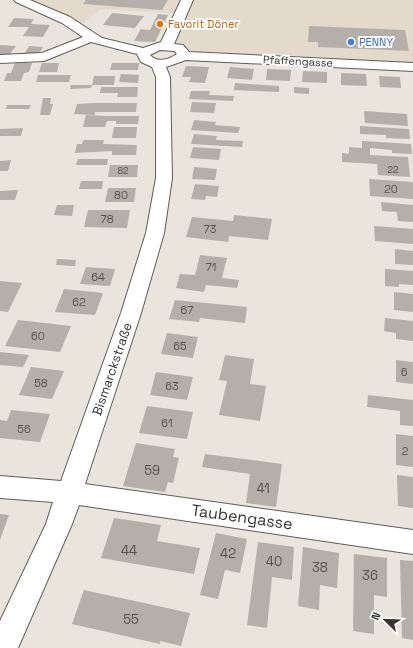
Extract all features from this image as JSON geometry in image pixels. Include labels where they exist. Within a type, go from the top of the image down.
[{"type":"street","points":[[20,0],[66,20],[91,38],[107,44],[144,52],[153,47],[166,46],[178,48],[184,54],[169,65],[145,58],[143,55],[144,52]]},
{"type":"street","points":[[166,46],[187,0]]},
{"type":"street","points":[[0,59],[44,57],[91,38]]},
{"type":"street","name":"Pfaffengasse","points":[[169,65],[413,67]]},
{"type":"street","name":"Bismarckstraße","points":[[3,648],[59,524],[71,492],[131,314],[155,234],[164,178],[169,65]]},
{"type":"street","name":"Taubengasse","points":[[0,487],[71,492],[413,542]]},
{"type":"shaded area","points":[[26,0],[413,0],[413,65],[189,52],[176,40],[183,14],[101,9],[81,25]]},
{"type":"building","points":[[86,0],[168,0],[162,10],[83,4]]},
{"type":"building","points":[[112,13],[144,16],[135,28],[103,25]]},
{"type":"building","points":[[158,14],[168,15],[155,42],[134,41],[141,29],[150,30]]},
{"type":"building","points":[[14,18],[34,19],[31,24],[50,25],[43,37],[23,36],[29,27],[8,27]]},
{"type":"building","points":[[309,26],[405,30],[409,51],[318,47],[318,42],[308,42]]},
{"type":"building","points":[[0,45],[16,46],[10,54],[0,54]]},
{"type":"building","points":[[29,46],[43,47],[39,54],[25,53]]},
{"type":"building","points":[[15,63],[32,63],[29,72],[24,73],[21,81],[4,81],[7,73],[11,73]]},
{"type":"building","points":[[42,63],[59,63],[57,72],[39,72]]},
{"type":"building","points":[[112,63],[139,63],[138,70],[110,70]]},
{"type":"building","points":[[186,66],[209,67],[205,83],[189,82],[191,77],[182,77]]},
{"type":"building","points":[[230,67],[254,69],[252,80],[227,78]]},
{"type":"building","points":[[267,69],[291,70],[290,81],[266,80]]},
{"type":"building","points":[[303,71],[327,72],[327,83],[302,82]]},
{"type":"building","points":[[341,73],[366,74],[367,86],[341,85]]},
{"type":"building","points":[[121,74],[139,75],[138,83],[119,82]]},
{"type":"building","points":[[38,75],[71,75],[69,82],[36,82]]},
{"type":"building","points":[[94,76],[115,76],[114,85],[92,85]]},
{"type":"building","points":[[379,76],[400,77],[401,88],[380,87]]},
{"type":"building","points":[[235,83],[279,86],[279,92],[234,90]]},
{"type":"building","points":[[71,85],[92,85],[91,88],[70,89]]},
{"type":"building","points":[[101,87],[138,87],[137,97],[117,97],[118,93],[100,93]]},
{"type":"building","points":[[294,87],[309,88],[309,94],[294,93]]},
{"type":"building","points":[[191,91],[210,91],[209,95],[234,96],[233,101],[189,99]]},
{"type":"building","points":[[43,98],[51,98],[50,104],[53,104],[50,115],[40,115]]},
{"type":"building","points":[[192,102],[216,103],[214,113],[190,112]]},
{"type":"building","points":[[137,103],[136,112],[95,112],[95,115],[74,114],[77,104]]},
{"type":"building","points":[[7,105],[31,105],[29,109],[6,109]]},
{"type":"building","points":[[364,111],[407,114],[408,126],[365,123]]},
{"type":"building","points":[[86,115],[139,116],[138,124],[116,124],[116,121],[107,121],[105,127],[83,127]]},
{"type":"building","points":[[194,120],[216,122],[215,125],[240,127],[238,133],[191,130]]},
{"type":"building","points":[[360,126],[409,129],[410,139],[386,138],[386,135],[360,134]]},
{"type":"building","points":[[114,127],[137,127],[136,138],[112,138]]},
{"type":"building","points":[[23,128],[21,136],[0,136],[0,129]]},
{"type":"building","points":[[194,134],[217,136],[216,140],[243,141],[242,147],[191,144]]},
{"type":"building","points":[[83,140],[104,140],[103,144],[137,145],[136,155],[112,155],[112,151],[75,153],[77,144],[82,144]]},
{"type":"building","points":[[362,141],[411,144],[412,154],[392,153],[392,150],[370,148],[370,155],[408,157],[410,177],[378,175],[377,164],[342,162],[342,153],[349,154],[349,147],[362,148]]},
{"type":"building","points":[[193,147],[221,149],[219,160],[190,158]]},
{"type":"building","points":[[78,159],[108,159],[107,165],[76,165]]},
{"type":"building","points":[[11,160],[8,171],[0,171],[0,161]]},
{"type":"building","points":[[110,165],[138,165],[137,177],[108,177]]},
{"type":"building","points":[[194,167],[217,169],[215,180],[192,179]]},
{"type":"building","points":[[369,179],[413,182],[413,199],[370,196]]},
{"type":"building","points":[[81,181],[103,181],[102,189],[79,189]]},
{"type":"building","points":[[195,184],[219,186],[217,197],[206,196],[205,200],[191,199]]},
{"type":"building","points":[[108,188],[136,188],[134,202],[105,202]]},
{"type":"building","points":[[18,190],[15,200],[0,200],[0,191]]},
{"type":"building","points":[[381,202],[413,205],[413,222],[398,221],[397,212],[382,211]]},
{"type":"building","points":[[57,205],[74,205],[72,216],[54,215]]},
{"type":"building","points":[[88,210],[130,210],[127,228],[84,227]]},
{"type":"building","points":[[234,215],[272,219],[268,240],[229,236],[228,242],[186,237],[192,217],[233,221]]},
{"type":"building","points":[[374,226],[413,229],[413,244],[375,241]]},
{"type":"building","points":[[395,249],[413,251],[413,265],[395,264]]},
{"type":"building","points":[[200,255],[227,258],[222,278],[239,280],[237,288],[206,285],[204,292],[176,288],[180,274],[195,275]]},
{"type":"building","points":[[57,259],[76,260],[75,266],[56,265]]},
{"type":"building","points":[[86,267],[115,269],[110,286],[80,284]]},
{"type":"building","points":[[385,269],[413,271],[413,285],[399,284],[399,287],[385,286]]},
{"type":"building","points":[[0,281],[22,283],[8,312],[0,311]]},
{"type":"building","points":[[64,289],[103,293],[95,315],[55,312]]},
{"type":"building","points":[[394,292],[413,294],[413,312],[394,310]]},
{"type":"building","points":[[175,300],[247,307],[245,323],[200,318],[199,322],[169,319]]},
{"type":"building","points":[[385,318],[413,321],[413,341],[396,339],[396,333],[384,331]]},
{"type":"building","points":[[18,320],[71,326],[60,352],[5,346]]},
{"type":"building","points":[[167,333],[198,337],[193,358],[161,354]]},
{"type":"building","points":[[0,352],[29,355],[23,367],[0,365]]},
{"type":"building","points":[[225,355],[254,359],[250,384],[266,386],[260,421],[219,415],[227,381],[219,380]]},
{"type":"building","points":[[396,360],[413,362],[413,384],[396,382]]},
{"type":"building","points":[[31,367],[64,371],[52,399],[19,395]]},
{"type":"building","points":[[156,372],[193,377],[187,400],[150,395]]},
{"type":"building","points":[[368,395],[413,400],[413,426],[400,425],[400,411],[367,407]]},
{"type":"building","points":[[147,406],[193,412],[187,439],[139,433]]},
{"type":"building","points":[[11,410],[50,414],[40,442],[0,438],[0,420],[7,421]]},
{"type":"building","points":[[396,434],[413,436],[413,467],[396,465]]},
{"type":"building","points":[[136,443],[175,449],[173,457],[179,458],[173,483],[168,482],[165,492],[123,486]]},
{"type":"building","points":[[205,454],[282,464],[276,507],[246,503],[250,474],[202,467]]},
{"type":"building","points":[[397,475],[413,477],[413,508],[398,506]]},
{"type":"building","points":[[0,514],[9,515],[0,540]]},
{"type":"building","points":[[114,518],[161,525],[157,541],[200,548],[194,574],[101,558]]},
{"type":"building","points":[[216,533],[247,539],[240,573],[225,570],[218,599],[200,595]]},
{"type":"building","points":[[258,542],[294,547],[292,580],[272,577],[267,628],[247,625]]},
{"type":"building","points":[[303,547],[339,553],[337,588],[320,585],[319,610],[298,606]]},
{"type":"building","points":[[354,554],[387,558],[387,597],[374,595],[374,634],[353,631]]},
{"type":"building","points":[[400,560],[413,561],[413,640],[402,638]]},
{"type":"building","points":[[84,590],[190,613],[181,646],[160,641],[160,644],[72,624]]},
{"type":"place","name":"Favorit Döner","points":[[160,24]]},
{"type":"place","name":"PENNY","points":[[351,42]]}]
